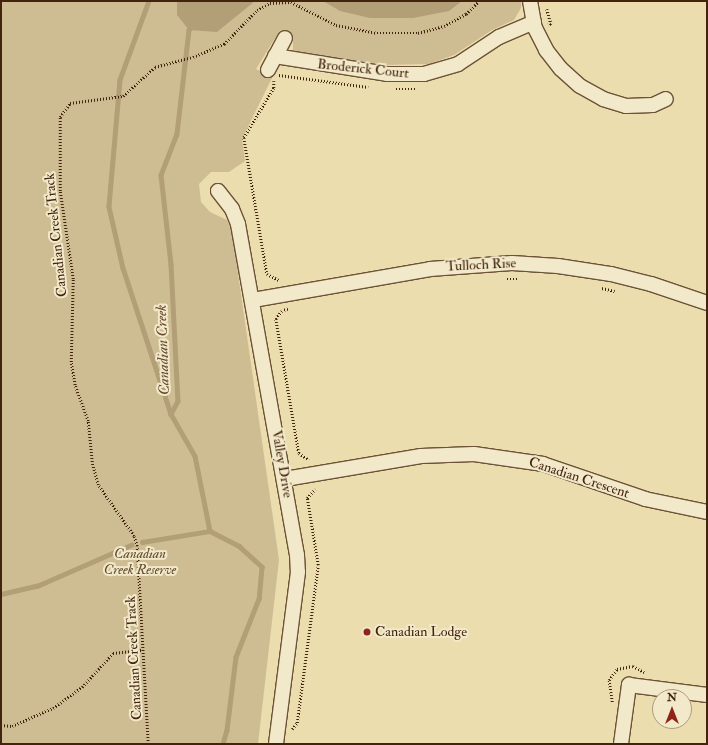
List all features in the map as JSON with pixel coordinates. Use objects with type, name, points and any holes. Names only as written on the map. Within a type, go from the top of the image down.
[{"type":"street","points":[[530,1],[534,22],[543,44],[555,63],[587,91],[611,102],[630,106],[653,105],[666,99]]},
{"type":"street","name":"Broderick Court","points":[[276,56],[387,74],[424,74],[458,64],[498,37],[534,22]]},
{"type":"street","points":[[272,72],[276,56],[285,38]]},
{"type":"street","name":"Valley Drive","points":[[218,191],[237,220],[253,300],[284,479],[298,572],[276,744]]},
{"type":"street","name":"Tulloch Rise","points":[[253,300],[430,269],[512,263],[558,266],[611,274],[651,284],[707,303]]},
{"type":"street","name":"Canadian Crescent","points":[[284,479],[409,457],[474,454],[543,464],[645,499],[707,512]]},
{"type":"street","points":[[621,744],[629,685],[707,695]]},
{"type":"path","name":"Canadian Creek Track","points":[[148,744],[136,541],[98,485],[92,462],[88,421],[75,385],[71,362],[73,279],[60,191],[58,133],[60,117],[64,108],[70,103],[80,101],[113,99],[132,90],[155,67],[206,52],[224,44],[257,10],[270,3],[292,2],[336,25],[377,33],[418,33],[444,26],[466,14],[479,1]]},
{"type":"path","points":[[272,72],[274,88],[244,138],[267,274],[276,281],[282,280],[288,309]]},
{"type":"path","points":[[500,279],[520,279]]},
{"type":"path","points":[[597,287],[620,292]]},
{"type":"path","points":[[296,308],[282,311],[276,319],[299,453]]},
{"type":"path","points":[[1,725],[12,726],[53,708],[82,687],[113,653],[143,650]]},
{"type":"green space","name":"Canadian Creek Reserve","points":[[1,1],[521,1],[521,8],[514,20],[492,30],[454,55],[429,64],[385,65],[301,54],[293,50],[293,37],[280,30],[256,69],[273,76],[242,139],[245,161],[229,172],[211,172],[199,184],[201,202],[210,212],[227,220],[232,231],[279,560],[258,744],[1,744]]},
{"type":"shaded area","points":[[177,1],[255,1],[217,32],[189,30],[177,15]]},
{"type":"shaded area","points":[[323,1],[462,1],[449,11],[413,18],[370,18],[340,11]]},
{"type":"waterway","points":[[149,1],[120,80],[109,207],[123,268],[171,414]]},
{"type":"waterway","name":"Canadian Creek","points":[[192,27],[189,30],[177,134],[161,175],[171,264],[178,401],[171,414],[195,456],[210,531],[239,546],[262,567],[259,599],[236,657],[227,730],[223,744]]},
{"type":"waterway","points":[[142,542],[210,531]]},
{"type":"waterway","points":[[1,594],[37,586],[131,545]]},
{"type":"place","name":"Canadian Lodge","points":[[367,632]]}]
